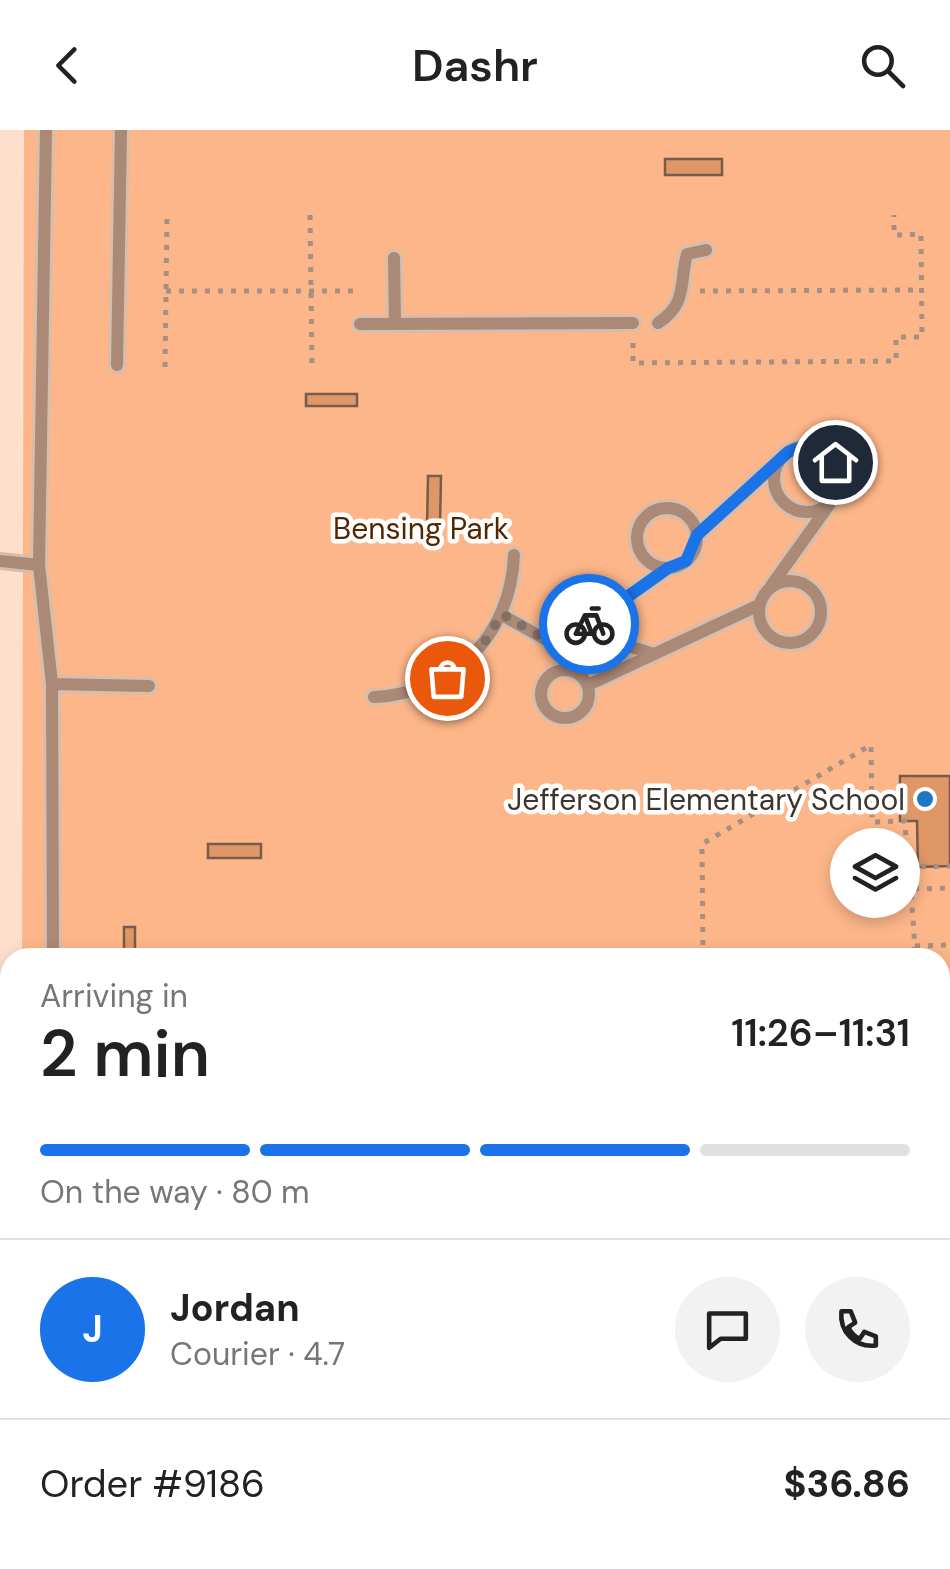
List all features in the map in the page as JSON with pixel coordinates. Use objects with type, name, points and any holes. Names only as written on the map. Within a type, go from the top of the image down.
[{"type":"lane","points":[[46,130],[40,565],[52,684],[53,948]]},
{"type":"lane","points":[[116,365],[121,130]]},
{"type":"lane","points":[[658,323],[672,314],[684,290],[687,254],[706,250]]},
{"type":"lane","points":[[394,258],[394,324]]},
{"type":"lane","points":[[360,324],[633,323]]},
{"type":"lane","points":[[502,614],[550,642],[580,631],[668,568],[686,561],[697,535],[780,460],[798,448],[828,454],[839,472],[840,484],[759,605],[588,686]]},
{"type":"lane","points":[[780,460],[774,481],[782,501],[801,512],[830,502]]},
{"type":"lane","points":[[668,568],[642,555],[637,536],[645,517],[662,508],[682,511],[697,535]]},
{"type":"lane","points":[[374,697],[424,690],[447,678],[484,643],[502,614],[513,582],[514,555]]},
{"type":"lane","points":[[0,561],[40,565]]},
{"type":"lane","points":[[759,605],[761,625],[775,640],[796,643],[814,633],[822,613],[816,593],[788,580],[769,588]]},
{"type":"lane","points":[[580,631],[654,654]]},
{"type":"lane","points":[[52,684],[149,686]]},
{"type":"path","points":[[166,366],[167,214]]},
{"type":"path","points":[[310,214],[312,366]]},
{"type":"path","points":[[614,340],[633,340],[633,363],[896,361],[896,337],[922,336],[922,290],[921,234],[894,234],[894,216]]},
{"type":"path","points":[[166,290],[361,290]]},
{"type":"path","points":[[684,290],[922,290]]},
{"type":"path","points":[[703,948],[702,844],[871,745],[872,822],[906,821],[906,828]]},
{"type":"path","points":[[920,866],[950,866]]},
{"type":"path","points":[[920,889],[950,888]]},
{"type":"path","points":[[914,918],[914,946],[950,945]]},
{"type":"green space","name":"Bensing Park","points":[[24,130],[950,130],[950,948],[22,948]]},
{"type":"building","points":[[665,159],[722,159],[722,175],[665,175]]},
{"type":"building","points":[[306,394],[357,394],[357,406],[306,406]]},
{"type":"building","points":[[428,476],[441,476],[440,526],[427,526]]},
{"type":"building","name":"Jefferson Elementary School","points":[[900,776],[950,776],[950,866],[920,867],[917,821],[900,821]]},
{"type":"building","points":[[208,844],[261,844],[261,858],[208,858]]},
{"type":"building","points":[[124,927],[135,927],[135,948],[124,948]]},
{"type":"way so far","points":[[447,678],[468,662],[502,614],[550,642],[589,624]]},
{"type":"place","name":"Jefferson Elementary School","points":[[925,799]]},
{"type":"route","points":[[589,624],[668,568],[686,561],[697,535],[788,452],[808,446],[828,454],[835,462]]}]
